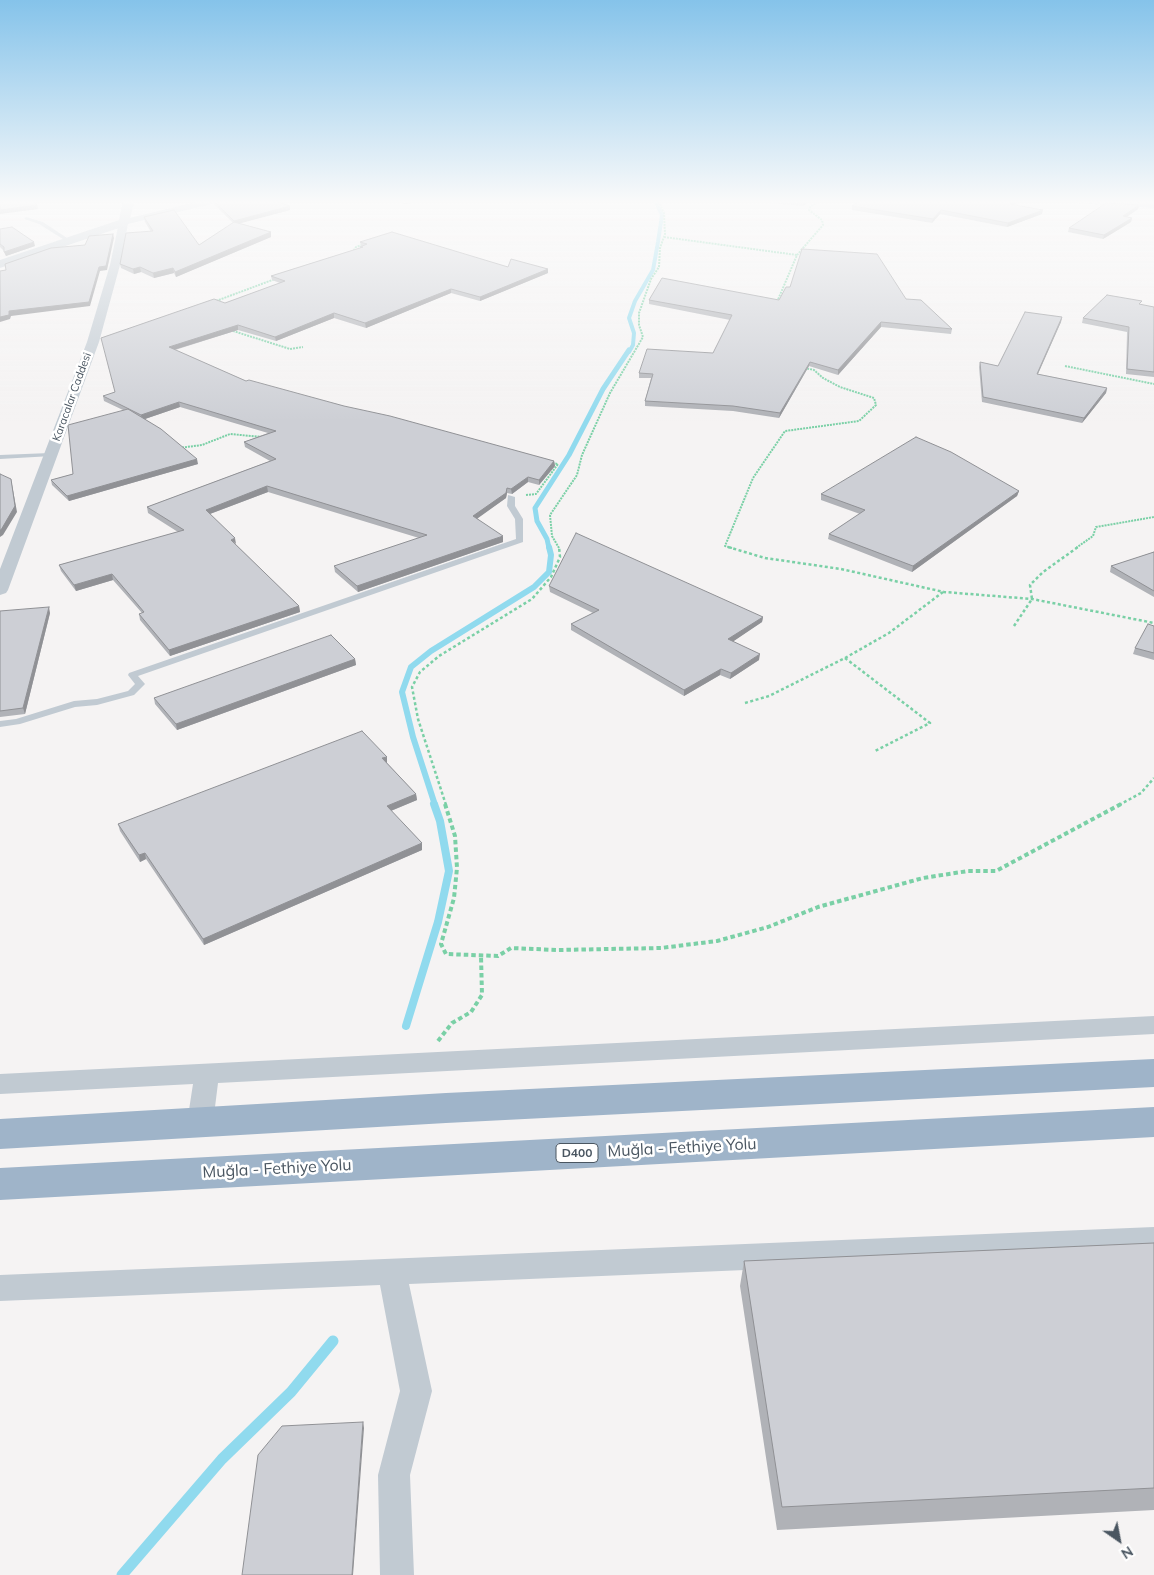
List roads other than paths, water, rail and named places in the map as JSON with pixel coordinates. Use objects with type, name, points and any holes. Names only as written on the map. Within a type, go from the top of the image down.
[{"type":"highway","points":[[0,1134],[436,1109],[1154,1073]]},
{"type":"highway","name":"Muğla - Fethiye Yolu","points":[[0,1184],[1154,1122]]},
{"type":"street","name":"Karacalar Caddesi","points":[[0,590],[92,342],[112,274]]},
{"type":"street","points":[[0,1084],[1154,1025]]},
{"type":"street","points":[[200,1123],[206,1074]]},
{"type":"street","points":[[0,1288],[1154,1240]]},
{"type":"street","points":[[392,1272],[416,1391],[394,1475],[398,1575]]},
{"type":"lane","points":[[0,457],[50,455]]},
{"type":"lane","points":[[0,724],[17,722],[74,704],[97,702],[131,693],[140,684],[132,675],[520,540],[519,519],[512,506],[512,497]]},
{"type":"waterway","points":[[629,352],[633,345],[634,333],[629,318],[635,301],[651,274]]},
{"type":"waterway","points":[[549,548],[547,539],[537,521],[535,508],[569,455],[603,389],[629,350]]},
{"type":"waterway","points":[[435,805],[413,737],[402,692],[411,667],[431,651],[534,587],[549,572],[551,555],[549,547]]},
{"type":"waterway","points":[[406,1026],[438,922],[449,871],[440,821],[434,804]]},
{"type":"waterway","points":[[122,1575],[222,1459],[291,1392],[333,1341]]}]
